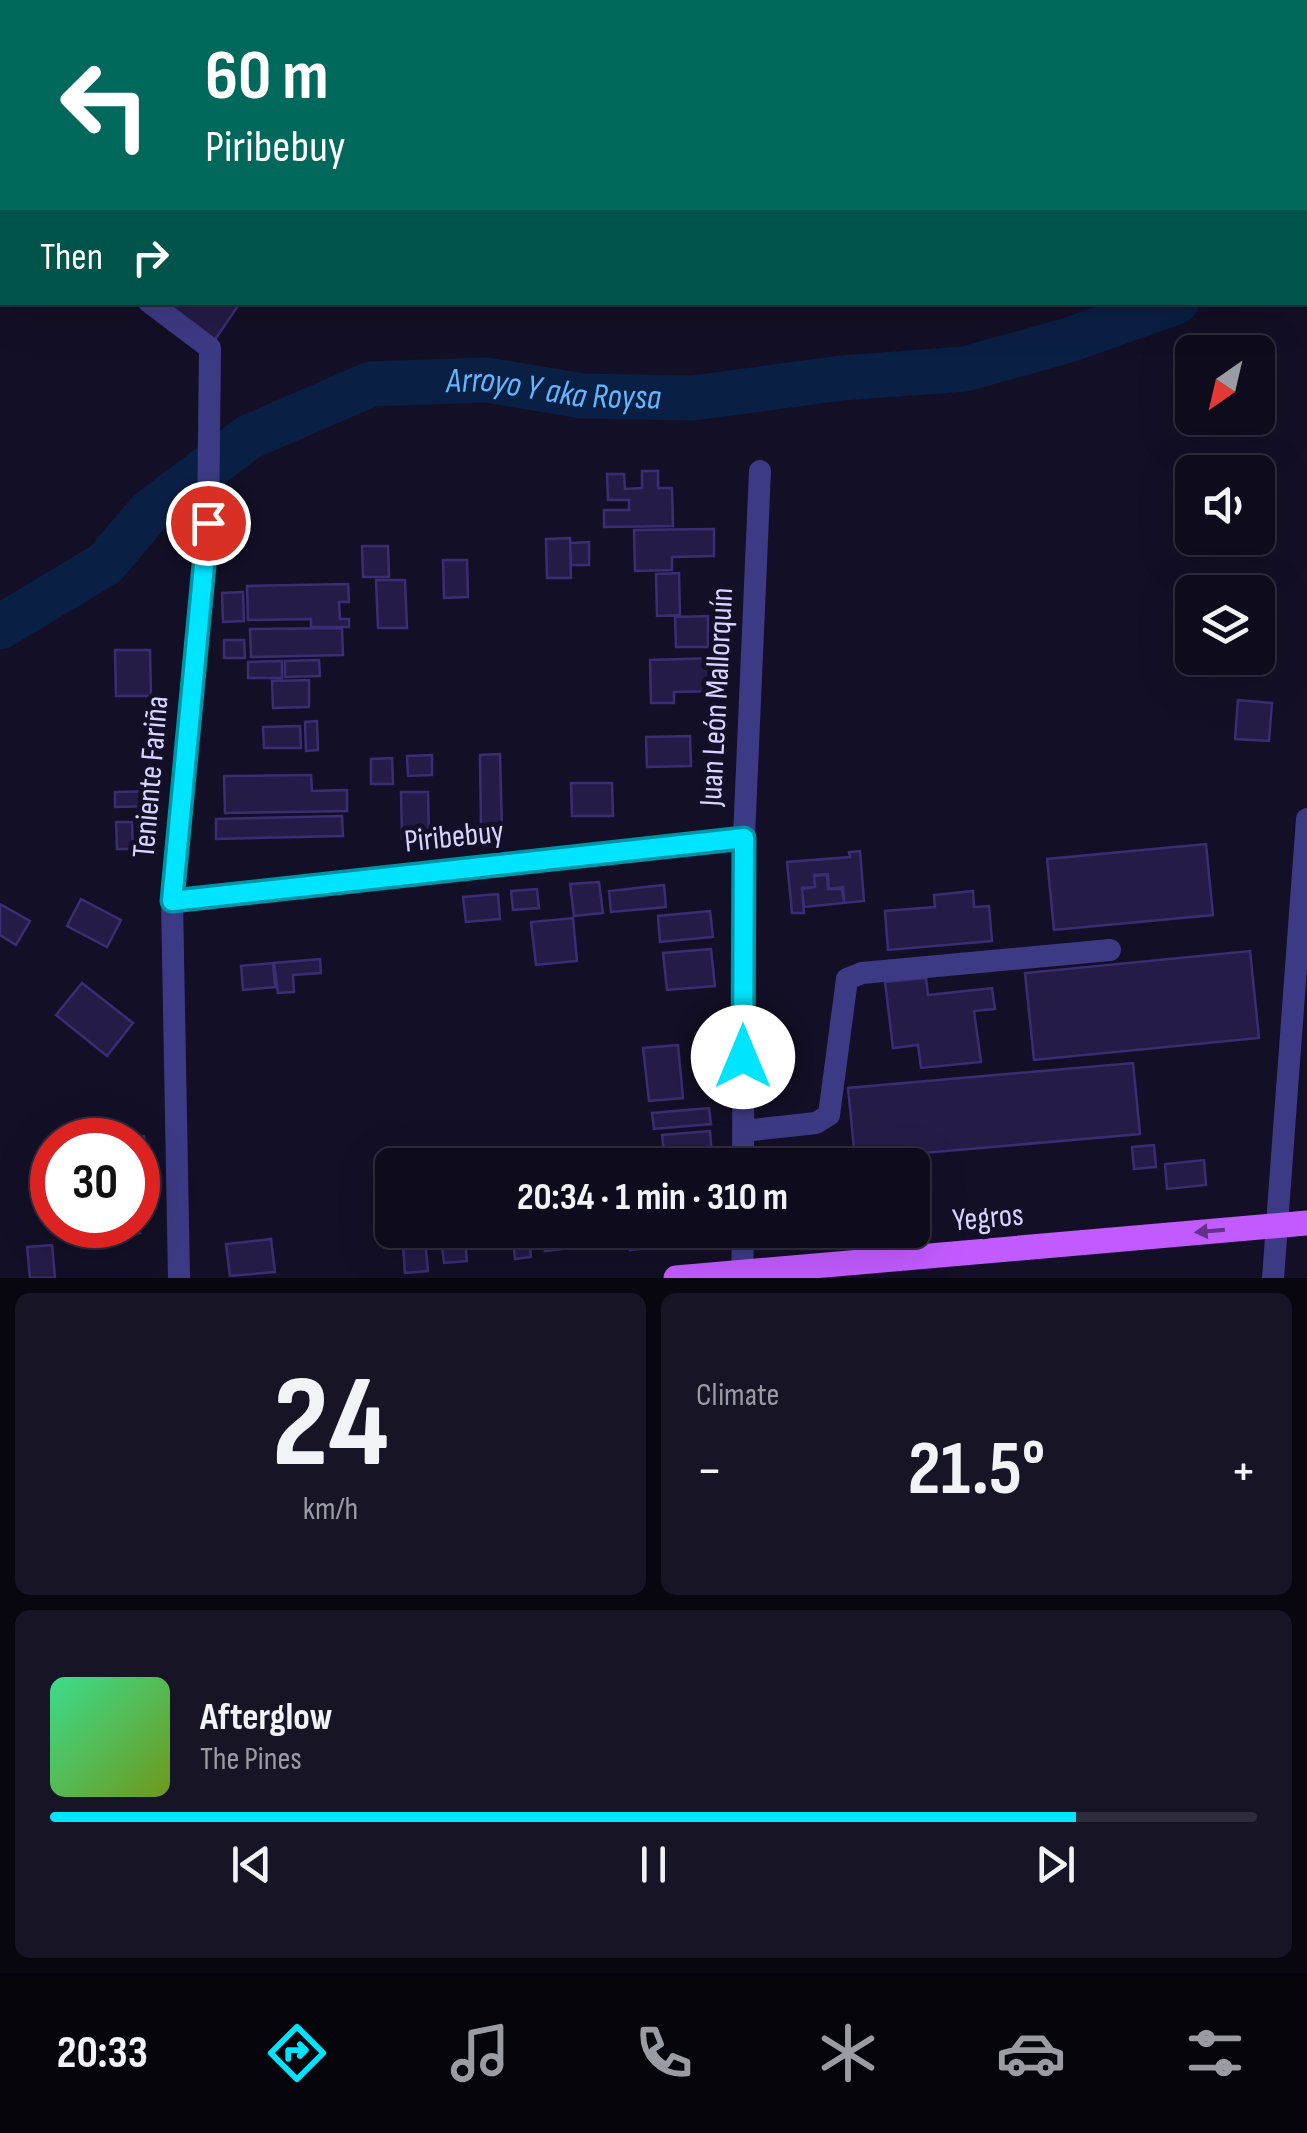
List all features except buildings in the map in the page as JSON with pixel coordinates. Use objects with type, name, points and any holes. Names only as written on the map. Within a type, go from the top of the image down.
[{"type":"main road","name":"Yegros","points":[[676,1278],[1307,1223]]},
{"type":"street","name":"Teniente Fariña","points":[[153,305],[210,348],[212,404],[208,523],[172,901],[180,1278]]},
{"type":"street","name":"Juan León Mallorquín","points":[[743,1148],[744,838],[760,472]]},
{"type":"street","points":[[1273,1278],[1307,819]]},
{"type":"street","name":"Piribebuy","points":[[172,901],[744,838]]},
{"type":"street","points":[[743,1130],[816,1123],[829,1115],[847,979],[862,973],[1110,950]]},
{"type":"street","points":[[743,1248],[743,1275]]},
{"type":"waterway","name":"Arroyo Y aka Roysa","points":[[0,627],[105,564],[150,511],[249,437],[371,384],[486,380],[582,396],[693,398],[842,378],[965,369],[1069,340],[1168,305]]},
{"type":"route","points":[[208,523],[172,901],[744,838],[743,1057]]}]
